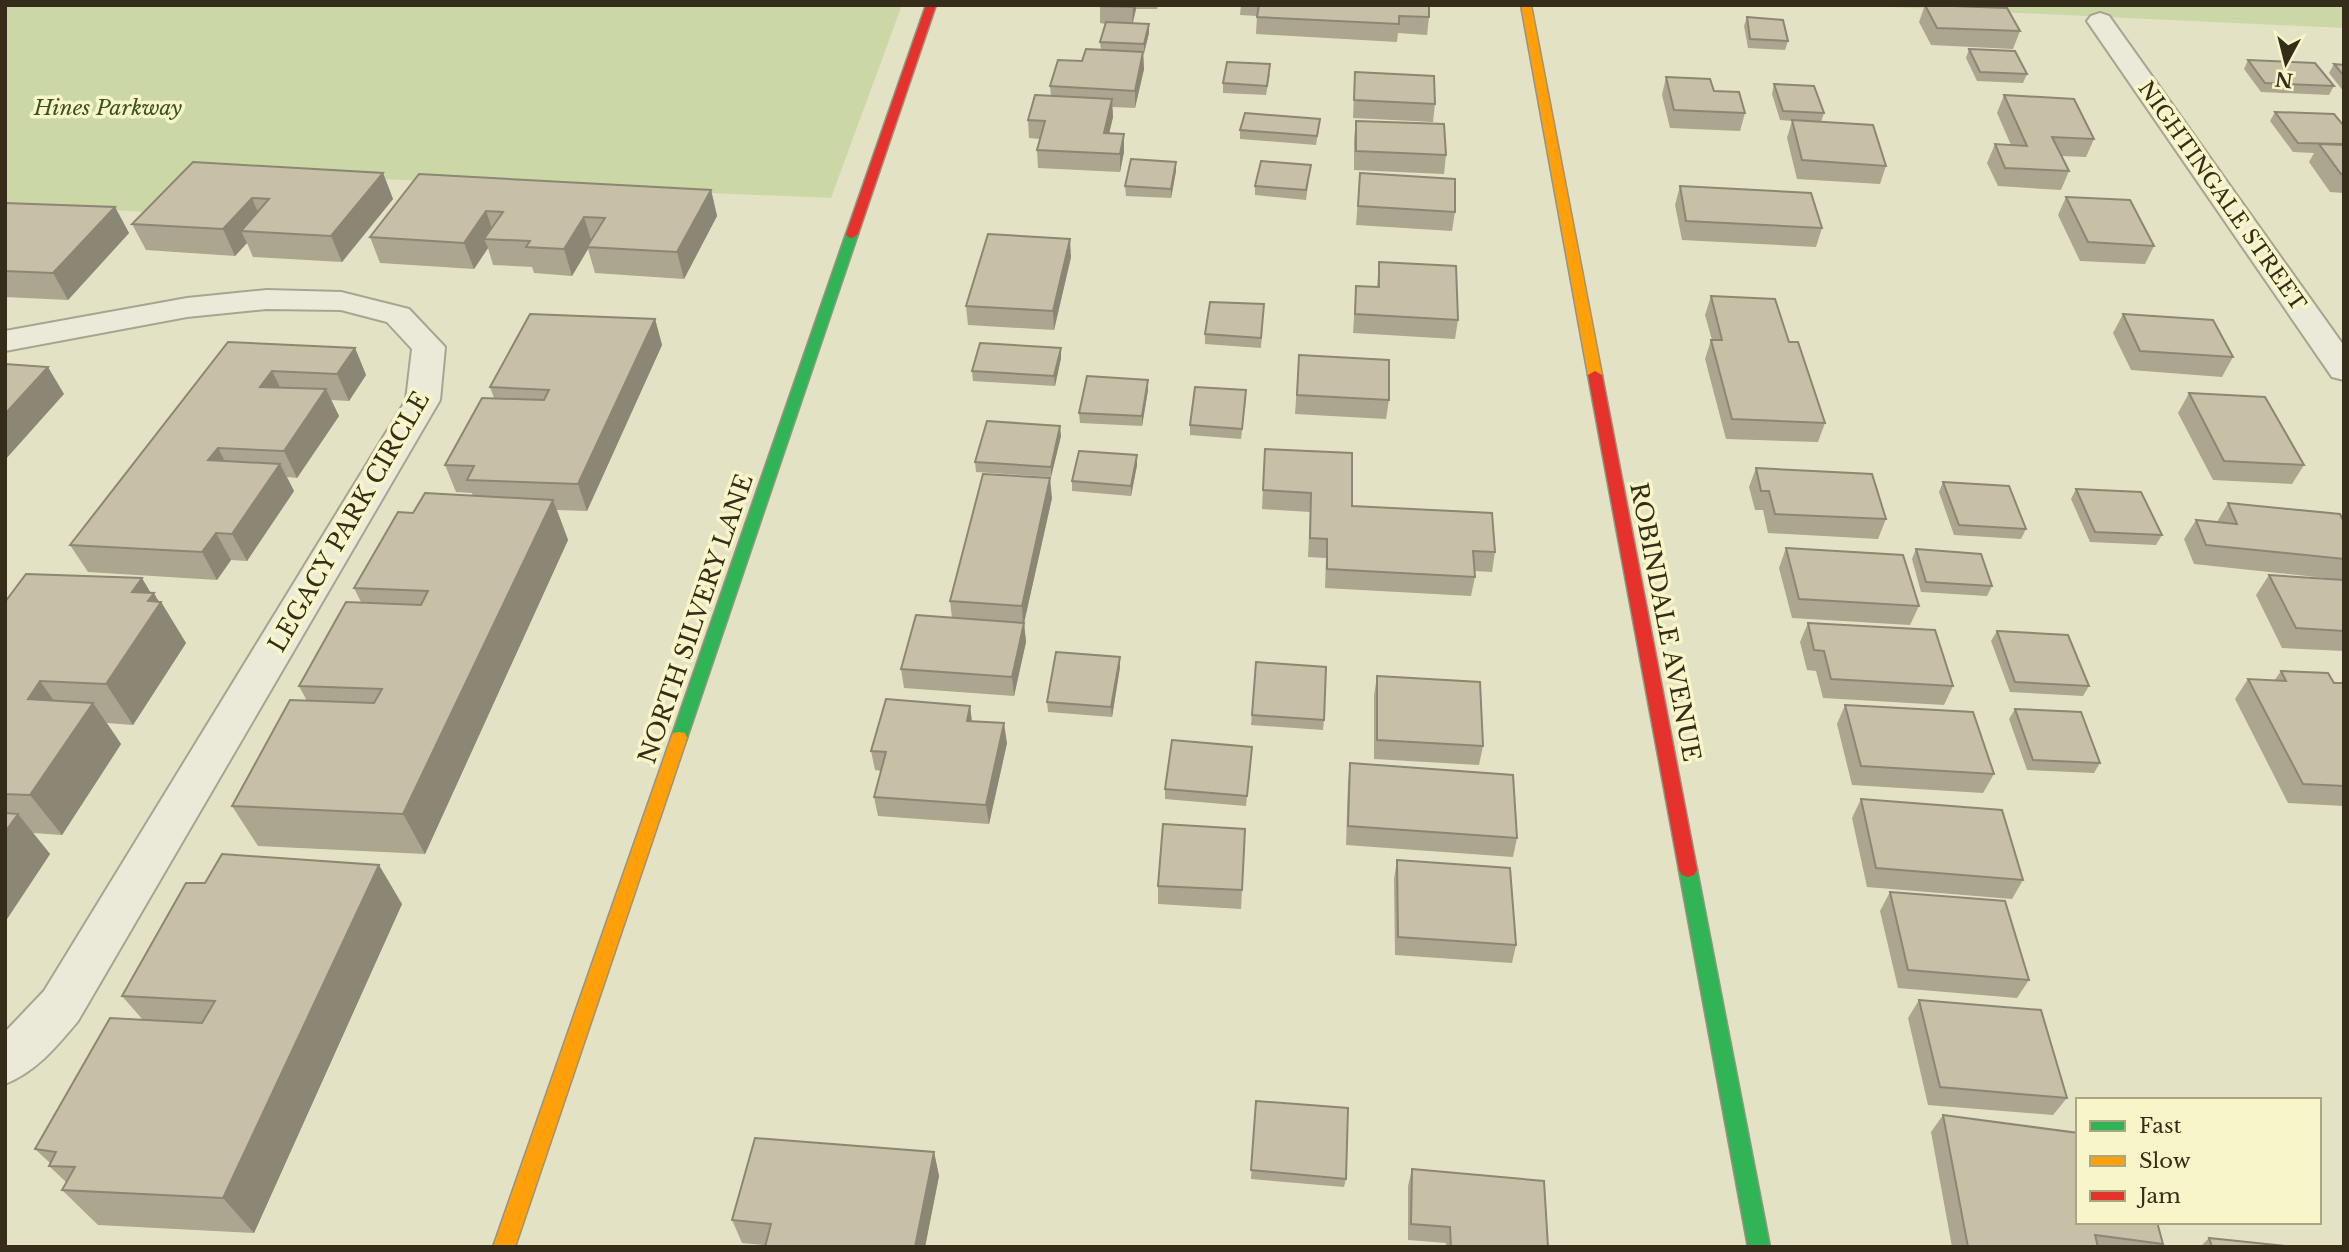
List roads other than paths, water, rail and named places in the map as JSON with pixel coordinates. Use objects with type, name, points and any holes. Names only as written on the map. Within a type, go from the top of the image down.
[{"type":"street","name":"NORTH SILVERY LANE","points":[[503,1247],[931,5]]},
{"type":"street","name":"ROBINDALE AVENUE","points":[[1526,5],[1759,1247]]},
{"type":"street","name":"NIGHTINGALE STREET","points":[[2100,21],[2344,370]]},
{"type":"street","name":"LEGACY PARK CIRCLE","points":[[5,341],[204,303],[260,300],[342,301],[400,316],[416,326],[430,345],[434,364],[424,400],[61,1006],[38,1034],[5,1062]]},
{"type":"park label","name":"Hines Parkway","points":[[108,108]]}]
